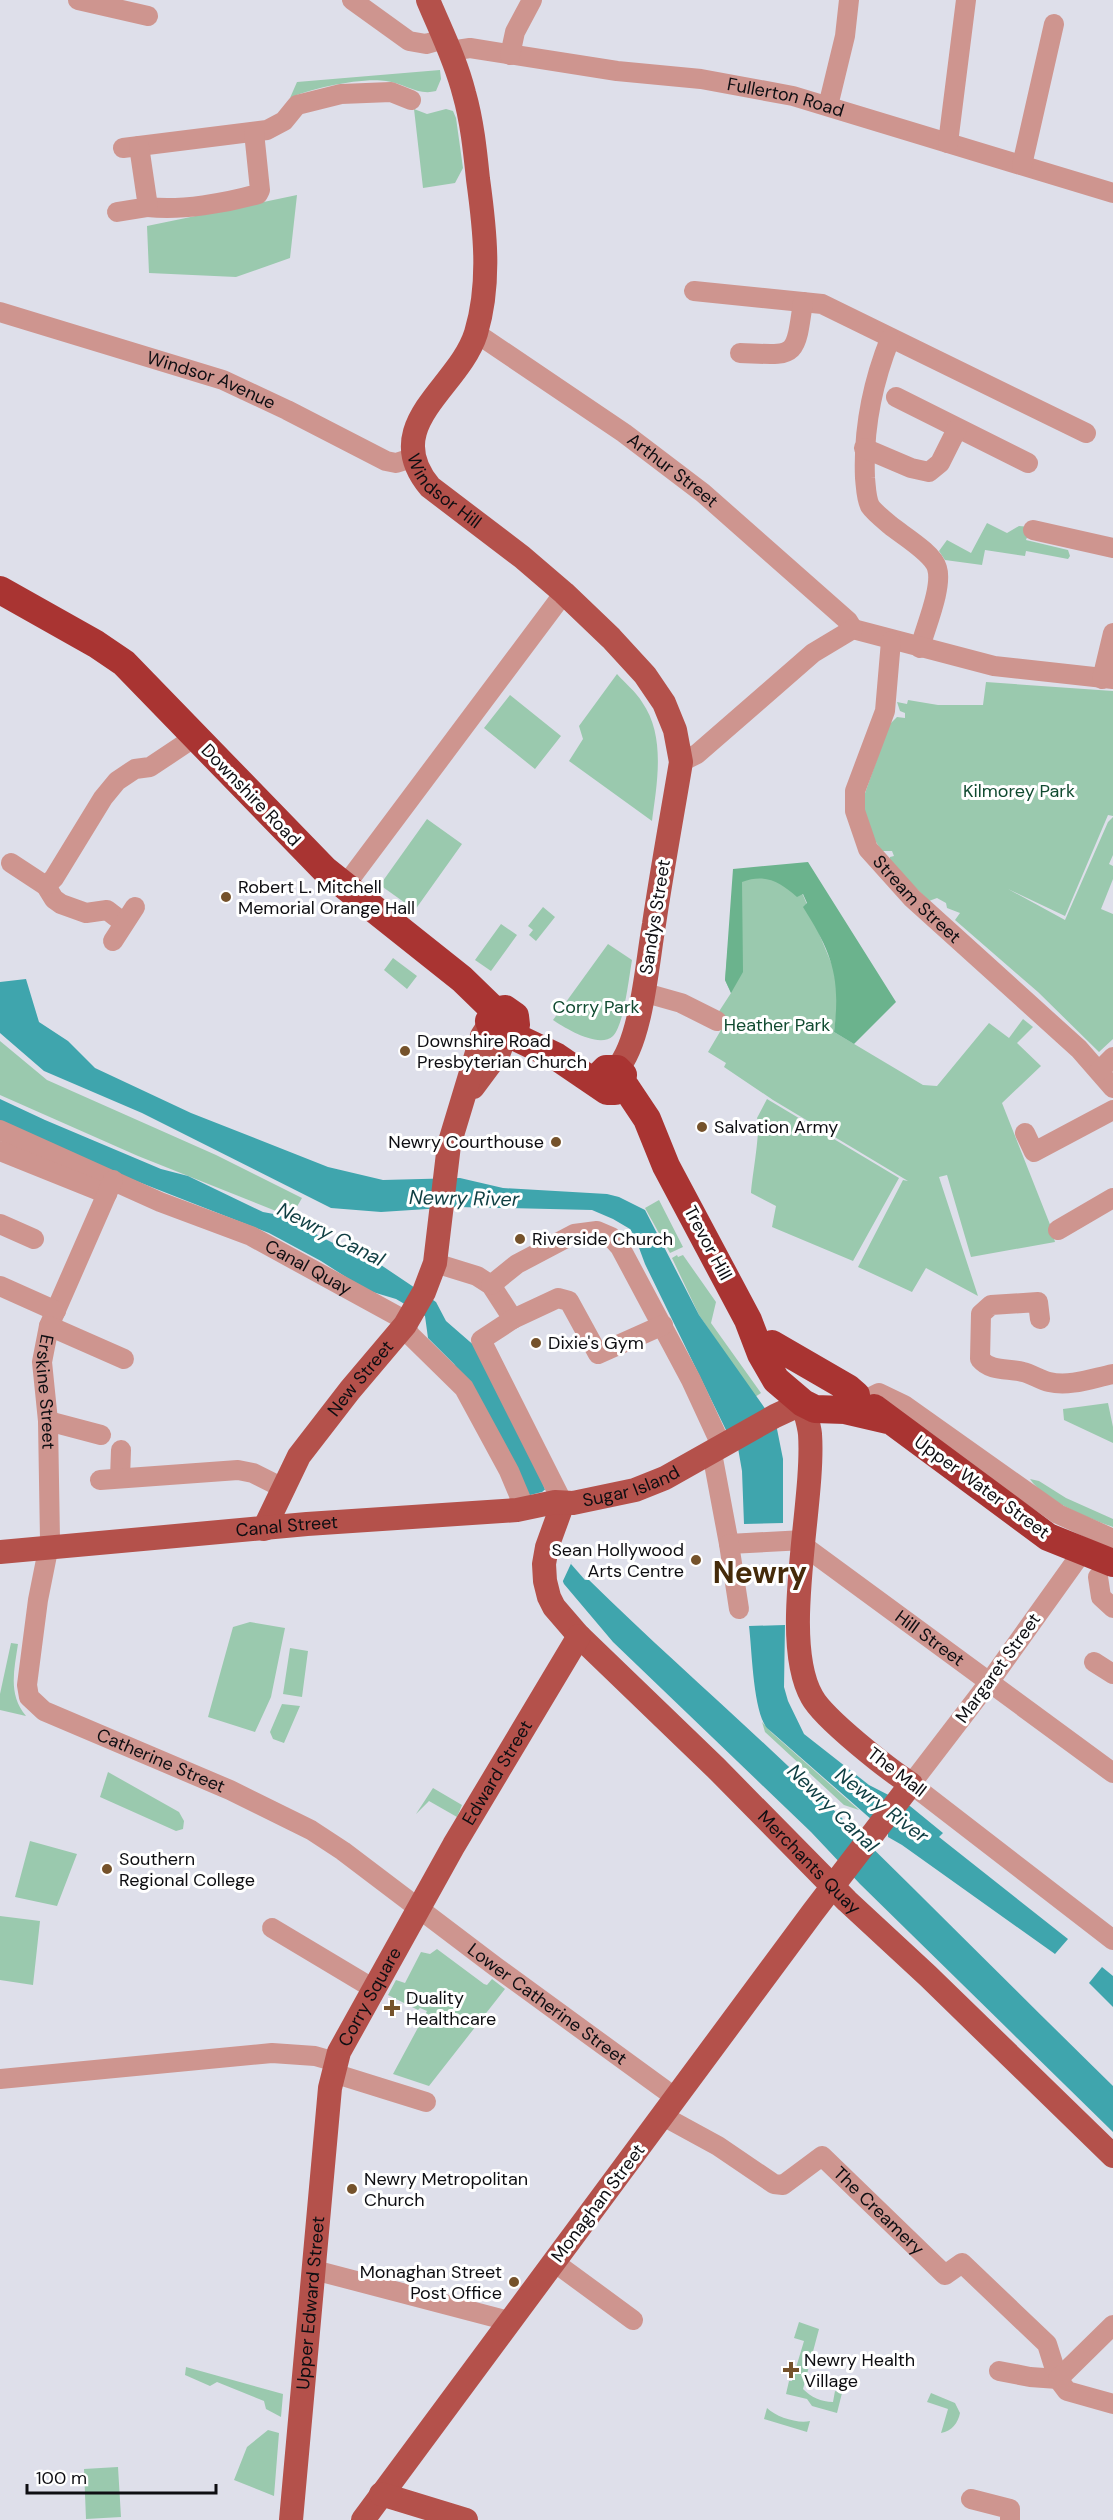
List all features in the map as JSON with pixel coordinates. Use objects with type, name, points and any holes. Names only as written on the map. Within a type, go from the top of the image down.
[{"type":"highway","name":"Downshire Road","points":[[0,590],[96,644],[124,663],[300,845],[344,886],[462,979],[503,1025],[557,1057],[612,1079]]},
{"type":"highway","name":"Trevor Hill","points":[[612,1079],[648,1119],[666,1166],[748,1320],[761,1354],[793,1405]]},
{"type":"highway","name":"Trevor Hill","points":[[748,1320],[772,1344],[795,1377],[793,1405]]},
{"type":"highway","points":[[772,1344],[848,1388],[860,1403]]},
{"type":"highway","name":"Upper Water Street","points":[[793,1405],[845,1410],[860,1403],[888,1420],[1048,1537],[1096,1567]]},
{"type":"main road","name":"Windsor Hill","points":[[428,0],[464,93],[472,131],[483,220],[486,269],[483,300],[476,333],[469,351],[418,421],[413,436],[412,458],[421,477],[430,487],[564,593],[611,638],[651,684],[664,703],[675,730],[681,762]]},
{"type":"main road","name":"Sandys Street","points":[[612,1079],[625,1060],[632,1041],[681,762]]},
{"type":"main road","name":"New Street","points":[[264,1529],[299,1456],[415,1309],[435,1263],[449,1144],[460,1103],[499,1052],[503,1025]]},
{"type":"main road","name":"Sugar Island","points":[[529,1511],[559,1507],[636,1490],[665,1478],[793,1405]]},
{"type":"main road","name":"The Mall","points":[[793,1405],[810,1434],[800,1542],[799,1614],[803,1677],[812,1698],[824,1713],[907,1791]]},
{"type":"main road","name":"Merchants Quay","points":[[545,1556],[559,1507]]},
{"type":"main road","name":"Canal Street","points":[[0,1552],[307,1524],[529,1511]]},
{"type":"main road","name":"Merchants Quay","points":[[529,1511],[541,1528],[549,1597],[579,1636],[716,1768],[839,1879],[1113,2156]]},
{"type":"main road","name":"Edward Street","points":[[419,1910],[454,1845],[579,1636]]},
{"type":"main road","name":"Monaghan Street","points":[[363,2520],[509,2321],[907,1791]]},
{"type":"main road","name":"Corry Square","points":[[333,2074],[374,1989],[419,1910]]},
{"type":"main road","name":"Upper Edward Street","points":[[291,2520],[333,2074]]},
{"type":"main road","points":[[381,2494],[466,2520]]},
{"type":"street","points":[[78,0],[148,16]]},
{"type":"street","name":"Fullerton Road","points":[[352,0],[409,41],[617,71],[700,79],[793,96],[1113,193]]},
{"type":"street","points":[[510,55],[516,32],[532,0]]},
{"type":"street","points":[[828,106],[844,36],[849,0]]},
{"type":"street","points":[[948,143],[966,0]]},
{"type":"street","points":[[1022,165],[1053,24]]},
{"type":"street","points":[[148,207],[131,147],[254,132],[277,127],[297,105],[341,94],[391,92],[411,100]]},
{"type":"street","points":[[117,212],[148,207],[163,209],[239,200],[258,194],[261,190],[254,132]]},
{"type":"street","points":[[694,291],[822,304],[1086,433]]},
{"type":"street","points":[[740,353],[784,354],[793,349],[799,333],[803,302]]},
{"type":"street","name":"Windsor Avenue","points":[[0,312],[223,380],[386,461],[396,463],[412,458]]},
{"type":"street","name":"Arthur Street","points":[[476,333],[624,433],[703,493],[848,621],[853,629]]},
{"type":"street","points":[[890,339],[879,367],[869,405],[864,448],[866,491],[870,506],[937,566],[938,581],[920,648]]},
{"type":"street","points":[[896,397],[1028,463]]},
{"type":"street","points":[[864,448],[911,468],[929,472],[940,463],[957,429]]},
{"type":"street","points":[[1033,530],[1112,543]]},
{"type":"street","points":[[344,886],[564,593]]},
{"type":"street","points":[[681,762],[697,754],[813,653],[853,629],[994,666],[1107,679],[1113,633]]},
{"type":"street","name":"Stream Street","points":[[891,640],[885,711],[855,791],[855,811],[868,849],[926,912],[1079,1049],[1106,1064],[1113,1088]]},
{"type":"street","points":[[46,886],[54,878],[103,798],[117,781],[135,769],[150,767],[195,737]]},
{"type":"street","points":[[11,863],[46,886],[54,899],[61,904],[86,913],[106,910],[130,915],[113,941]]},
{"type":"street","points":[[642,992],[681,1003],[717,1021]]},
{"type":"street","points":[[1025,1133],[1034,1152],[1113,1110]]},
{"type":"street","name":"Canal Quay","points":[[0,1130],[110,1187],[251,1236],[392,1313],[415,1309],[411,1336],[464,1388],[529,1511]]},
{"type":"street","points":[[0,1151],[110,1187]]},
{"type":"street","name":"Erskine Street","points":[[48,1547],[50,1497],[48,1421],[42,1362],[52,1319],[110,1187]]},
{"type":"street","points":[[1058,1230],[1113,1198]]},
{"type":"street","points":[[0,1224],[34,1239]]},
{"type":"street","points":[[491,1285],[516,1264],[574,1234],[597,1231],[610,1237],[620,1247],[691,1380],[721,1447],[736,1544],[739,1609]]},
{"type":"street","points":[[435,1263],[477,1276],[491,1285],[513,1319]]},
{"type":"street","points":[[0,1286],[52,1319],[124,1359]]},
{"type":"street","points":[[559,1507],[481,1340],[513,1319],[558,1298],[569,1301],[597,1354],[663,1325]]},
{"type":"street","points":[[1040,1318],[1038,1302],[991,1305],[981,1314],[980,1359],[985,1364],[1001,1370],[1023,1371],[1050,1382],[1075,1383],[1113,1374]]},
{"type":"street","points":[[860,1403],[879,1393],[904,1405],[1058,1514],[1113,1539]]},
{"type":"street","points":[[48,1421],[101,1435]]},
{"type":"street","points":[[121,1450],[110,1479],[238,1470],[253,1473],[285,1489]]},
{"type":"street","points":[[736,1544],[800,1542]]},
{"type":"street","name":"Hill Street","points":[[800,1542],[1113,1773]]},
{"type":"street","name":"Catherine Street","points":[[48,1547],[35,1623],[27,1684],[28,1697],[44,1711],[230,1790],[311,1830],[343,1851],[419,1910]]},
{"type":"street","points":[[1096,1567],[1101,1598],[1113,1608]]},
{"type":"street","name":"Margaret Street","points":[[907,1791],[990,1681],[1096,1567]]},
{"type":"street","points":[[1094,1662],[1113,1674]]},
{"type":"street","name":"The Mall","points":[[907,1791],[1110,1930]]},
{"type":"street","name":"Lower Catherine Street","points":[[419,1910],[669,2107]]},
{"type":"street","points":[[272,1928],[374,1989]]},
{"type":"street","points":[[0,2079],[272,2053],[315,2056],[333,2074],[426,2102]]},
{"type":"street","name":"The Creamery","points":[[669,2107],[718,2146],[774,2184],[783,2185],[822,2156],[945,2275],[962,2263],[1047,2344],[1058,2379]]},
{"type":"street","points":[[554,2262],[633,2320]]},
{"type":"street","points":[[314,2270],[509,2321]]},
{"type":"street","points":[[999,2371],[1058,2379],[1113,2325]]},
{"type":"street","points":[[1058,2379],[1067,2391],[1113,2404]]},
{"type":"street","points":[[971,2499],[1010,2509],[1010,2520]]},
{"type":"green space","points":[[440,70],[441,79],[436,91],[417,91],[393,82],[376,80],[323,87],[290,98],[297,82]]},
{"type":"green space","points":[[414,109],[427,114],[446,109],[453,111],[463,168],[455,183],[423,188]]},
{"type":"green space","points":[[297,195],[290,258],[236,277],[149,273],[147,226]]},
{"type":"green space","points":[[987,523],[1007,533],[1019,526],[1031,527],[1026,540],[1068,550],[1070,556],[1068,559],[1026,551],[1025,556],[985,550],[982,565],[945,560],[939,551],[947,540],[971,553]]},
{"type":"green space","points":[[617,674],[640,698],[650,715],[654,730],[658,760],[652,821],[569,761],[583,739],[579,726]]},
{"type":"green space","name":"Kilmorey Park","points":[[986,682],[1113,691],[1113,816],[1108,815],[1065,916],[1008,889],[1065,920],[1108,822],[1113,817],[1113,855],[1109,864],[1113,866],[1113,879],[1101,909],[1113,914],[1113,1039],[1099,1052],[1038,992],[955,920],[960,913],[947,908],[946,903],[937,898],[929,901],[889,861],[890,857],[894,856],[892,851],[882,851],[865,818],[864,796],[889,725],[897,717],[905,718],[905,713],[900,711],[897,702],[907,704],[908,700],[938,705],[983,705]]},
{"type":"green space","points":[[510,695],[561,736],[535,769],[484,728]]},
{"type":"green space","points":[[427,819],[462,844],[415,910],[380,885]]},
{"type":"green space","points":[[808,862],[896,1002],[854,1044],[834,1032],[836,996],[832,966],[821,938],[803,907],[807,903],[803,894],[797,897],[772,880],[758,878],[742,882],[743,972],[731,993],[725,980],[733,869]]},
{"type":"green space","name":"Heather Park","points":[[735,869],[779,870],[803,895],[835,972],[838,1002],[834,1032],[923,1085],[937,1086],[989,1023],[1009,1038],[1023,1019],[1033,1027],[1017,1043],[1041,1066],[1002,1103],[1055,1242],[971,1257],[947,1175],[939,1177],[978,1296],[926,1268],[912,1292],[858,1267],[903,1180],[908,1181],[773,1100],[724,1067],[726,1063],[708,1052],[721,1030],[718,1013],[731,993],[725,980]]},
{"type":"green space","points":[[543,907],[555,917],[536,941],[529,935],[533,930],[528,926]]},
{"type":"green space","points":[[501,924],[517,935],[491,971],[475,960]]},
{"type":"green space","name":"Corry Park","points":[[608,944],[632,960],[628,989],[620,1022],[613,1036],[607,1039],[591,1039],[553,1020]]},
{"type":"green space","points":[[393,958],[417,976],[407,989],[384,970]]},
{"type":"green space","points":[[0,1041],[47,1080],[216,1155],[302,1198],[291,1217],[138,1156],[0,1095]]},
{"type":"green space","points":[[767,1099],[899,1178],[853,1261],[772,1227],[776,1206],[751,1193],[757,1143],[757,1118]]},
{"type":"green space","points":[[659,1200],[683,1247],[670,1253],[645,1208]]},
{"type":"green space","points":[[677,1255],[678,1257],[683,1255],[716,1302],[711,1323],[761,1393],[755,1397],[699,1315],[672,1258]]},
{"type":"green space","points":[[1108,1403],[1113,1427],[1113,1443],[1064,1420],[1063,1409]]},
{"type":"green space","points":[[1030,1479],[1039,1481],[1066,1498],[1113,1519],[1113,1527],[1080,1514],[1056,1501],[1046,1495]]},
{"type":"green space","points":[[250,1622],[285,1628],[271,1697],[255,1732],[208,1717],[233,1627]]},
{"type":"green space","points":[[11,1643],[18,1644],[14,1673],[15,1691],[20,1708],[26,1716],[0,1710],[0,1694]]},
{"type":"green space","points":[[290,1648],[308,1651],[302,1697],[283,1694]]},
{"type":"green space","points":[[282,1704],[300,1706],[284,1743],[273,1739],[270,1732]]},
{"type":"green space","points":[[762,1722],[859,1810],[844,1805],[765,1732]]},
{"type":"green space","points":[[108,1772],[179,1812],[184,1821],[183,1829],[176,1831],[100,1797]]},
{"type":"green space","points":[[433,1788],[462,1805],[457,1817],[429,1801],[416,1814]]},
{"type":"green space","points":[[30,1841],[77,1854],[57,1906],[15,1897]]},
{"type":"green space","points":[[0,1916],[40,1921],[33,1985],[0,1980]]},
{"type":"green space","points":[[437,1949],[484,1984],[487,1985],[492,1979],[505,1989],[429,2086],[393,2074],[427,2011],[420,2008],[418,2010],[388,1995],[396,1980],[405,1983],[421,1952],[430,1954]]},
{"type":"green space","points":[[799,2322],[819,2329],[803,2389],[816,2399],[829,2402],[833,2402],[835,2391],[842,2393],[837,2413],[812,2406],[807,2399],[786,2394],[804,2341],[794,2338]]},
{"type":"green space","points":[[186,2367],[283,2394],[281,2417],[266,2409],[264,2401],[217,2382],[210,2386],[185,2375]]},
{"type":"green space","points":[[931,2393],[955,2403],[960,2413],[954,2426],[945,2432],[941,2433],[948,2409],[927,2402]]},
{"type":"green space","points":[[767,2408],[787,2419],[799,2422],[810,2421],[807,2432],[764,2419]]},
{"type":"green space","points":[[268,2430],[279,2433],[274,2496],[234,2480],[247,2447]]},
{"type":"green space","points":[[118,2467],[121,2517],[86,2519],[84,2469]]},
{"type":"water","name":"Newry River","points":[[26,979],[39,1022],[68,1041],[95,1068],[191,1113],[328,1167],[383,1180],[460,1178],[503,1188],[607,1194],[619,1197],[645,1210],[699,1315],[776,1424],[783,1459],[783,1523],[744,1524],[742,1471],[738,1448],[726,1430],[630,1229],[592,1210],[458,1207],[381,1212],[331,1208],[142,1113],[44,1071],[0,1033],[0,982]]},
{"type":"water","points":[[0,1099],[161,1169],[188,1176],[263,1212],[279,1215],[335,1244],[373,1250],[372,1259],[436,1302],[446,1321],[477,1348],[521,1430],[572,1556],[571,1564],[585,1580],[588,1579],[806,1783],[1113,2086],[1113,2132],[860,1884],[811,1832],[613,1642],[564,1584],[526,1496],[473,1390],[454,1364],[428,1338],[425,1316],[396,1299],[366,1290],[321,1261],[269,1233],[108,1170],[0,1121]]},
{"type":"water","name":"Newry River","points":[[785,1625],[784,1687],[788,1701],[804,1734],[869,1785],[910,1806],[943,1833],[939,1837],[1068,1939],[1055,1954],[888,1837],[888,1834],[767,1728],[762,1720],[756,1695],[749,1626]]},
{"type":"water","points":[[1102,1967],[1113,1976],[1113,2007],[1089,1983]]},
{"type":"pier","points":[[549,1486],[575,1555],[562,1583],[530,1512],[526,1496],[542,1492]]},
{"type":"place","name":"Robert L. Mitchell Memorial Orange Hall","points":[[226,897]]},
{"type":"place","name":"Downshire Road Presbyterian Church","points":[[405,1051]]},
{"type":"place","name":"Salvation Army","points":[[702,1127]]},
{"type":"place","name":"Newry Courthouse","points":[[556,1142]]},
{"type":"place","name":"Riverside Church","points":[[520,1239]]},
{"type":"place","name":"Dixie's Gym","points":[[536,1343]]},
{"type":"place","name":"Sean Hollywood Arts Centre","points":[[696,1560]]},
{"type":"place","name":"Southern Regional College","points":[[107,1869]]},
{"type":"place","name":"Duality Healthcare","points":[[392,2008]]},
{"type":"place","name":"Newry Metropolitan Church","points":[[352,2189]]},
{"type":"place","name":"Monaghan Street Post Office","points":[[514,2282]]},
{"type":"place","name":"Newry Health Village","points":[[791,2370]]},
{"type":"district","name":"Newry","points":[[760,1573]]},
{"type":"water label","name":"Newry Canal","points":[[331,1234]]},
{"type":"water label","name":"Newry Canal","points":[[833,1808]]}]
